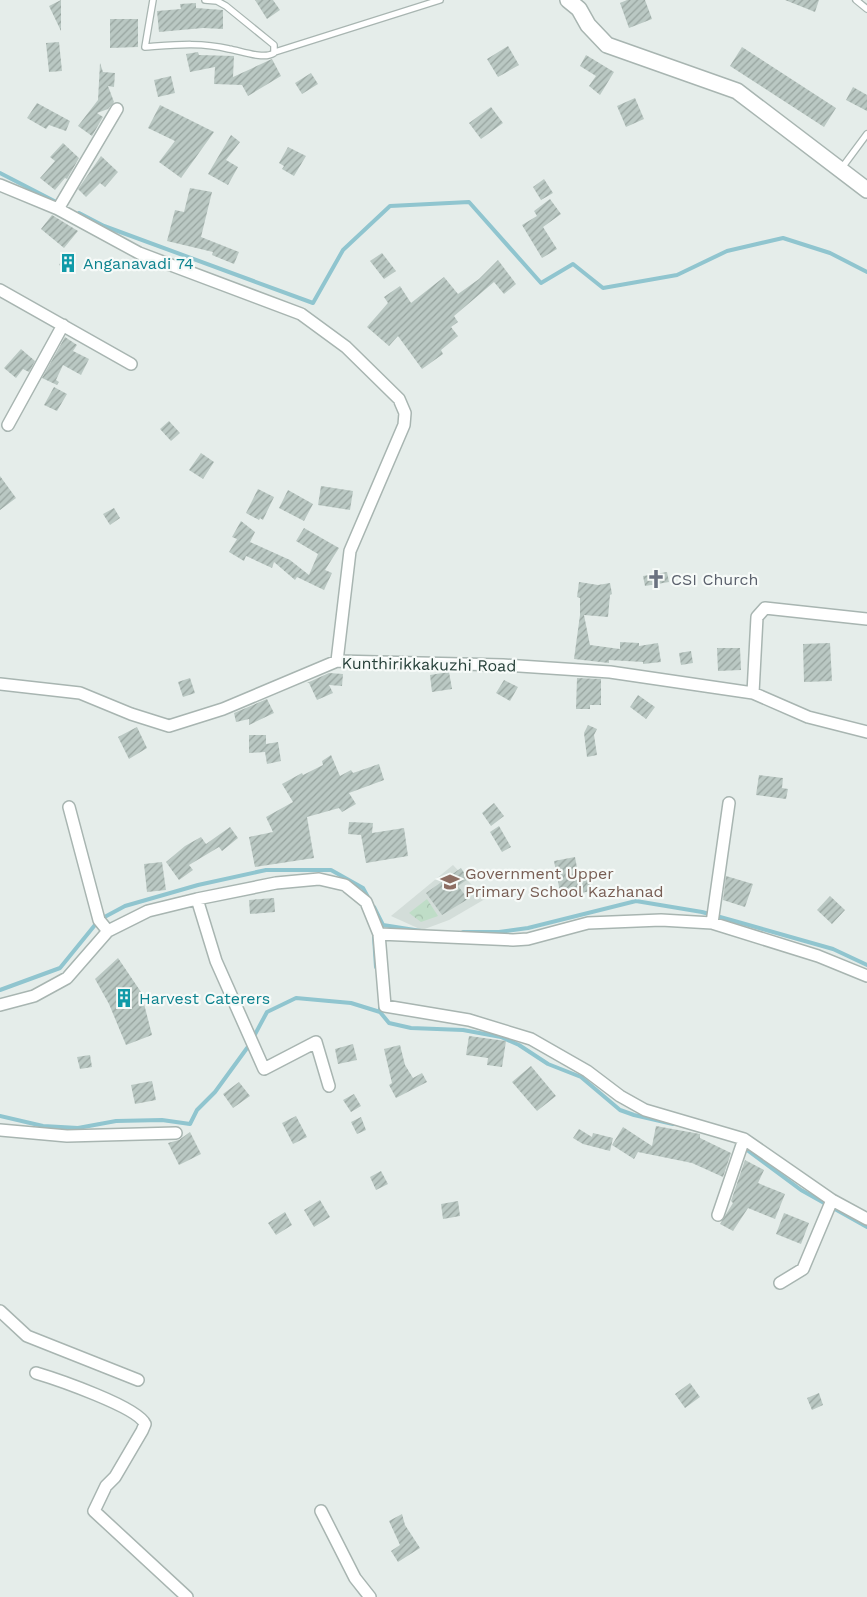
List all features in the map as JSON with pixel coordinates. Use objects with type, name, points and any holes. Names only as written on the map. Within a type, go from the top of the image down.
[{"type":"street","points":[[568,0],[579,9],[588,25],[608,45],[737,91],[867,190]]},
{"type":"street","points":[[58,209],[117,108]]},
{"type":"street","points":[[0,185],[58,209],[139,253],[301,314],[346,347],[399,399],[405,413],[404,425],[350,552],[337,661]]},
{"type":"street","points":[[0,290],[131,364]]},
{"type":"street","points":[[8,425],[63,325]]},
{"type":"street","points":[[754,693],[757,617],[765,608],[867,619]]},
{"type":"street","name":"Kunthirikkakuzhi Road","points":[[0,684],[80,693],[131,714],[168,726],[223,709],[337,661],[504,665],[610,672],[754,693],[808,718],[867,732]]},
{"type":"street","points":[[712,923],[729,803]]},
{"type":"street","points":[[69,807],[99,920],[108,931]]},
{"type":"street","points":[[0,1005],[34,996],[67,978],[108,931],[148,911],[276,883],[319,879],[345,885],[366,902],[378,930],[385,1006],[469,1020],[532,1040],[587,1071],[620,1096],[645,1110],[744,1139],[832,1200],[867,1219]]},
{"type":"street","points":[[197,899],[216,961],[264,1069],[316,1042],[329,1086]]},
{"type":"street","points":[[378,930],[513,940],[535,937],[588,923],[661,920],[712,923],[818,956],[867,976]]},
{"type":"street","points":[[0,1130],[67,1136],[176,1133]]},
{"type":"street","points":[[718,1215],[744,1139]]},
{"type":"street","points":[[780,1283],[803,1269],[832,1200]]},
{"type":"street","points":[[0,1312],[27,1336],[138,1380]]},
{"type":"street","points":[[36,1373],[57,1379],[126,1408],[143,1420],[142,1431],[115,1477],[106,1486],[94,1511],[187,1597]]},
{"type":"street","points":[[322,1511],[355,1578],[370,1597]]},
{"type":"lane","points":[[153,0],[145,47],[207,43],[266,56],[440,0]]},
{"type":"lane","points":[[205,0],[217,1],[226,6],[274,45],[275,52]]},
{"type":"lane","points":[[856,0],[867,9]]},
{"type":"lane","points":[[840,171],[867,134]]},
{"type":"shaded area","name":"Government Upper Primary School Kazhanad","points":[[453,865],[485,899],[449,920],[422,930],[391,916]]},
{"type":"green space","points":[[427,899],[438,916],[421,922],[409,913]]},
{"type":"building","points":[[61,0],[61,31],[49,6]]},
{"type":"building","points":[[255,0],[273,0],[280,10],[267,19]]},
{"type":"building","points":[[627,0],[645,0],[652,19],[629,28],[620,3]]},
{"type":"building","points":[[785,0],[819,0],[815,12]]},
{"type":"building","points":[[196,3],[196,8],[223,10],[223,29],[203,28],[159,32],[157,11],[181,9],[180,4]]},
{"type":"building","points":[[110,19],[138,19],[138,47],[110,48]]},
{"type":"building","points":[[59,42],[62,71],[49,72],[46,43]]},
{"type":"building","points":[[508,46],[519,65],[498,77],[487,59]]},
{"type":"building","points":[[742,47],[836,108],[824,127],[730,66]]},
{"type":"building","points":[[198,52],[199,55],[234,56],[233,77],[272,59],[281,76],[248,96],[242,85],[214,84],[215,67],[190,72],[186,54]]},
{"type":"building","points":[[586,55],[614,72],[600,95],[589,86],[596,76],[580,66]]},
{"type":"building","points":[[100,63],[103,72],[115,73],[114,87],[108,86],[114,102],[108,109],[97,113],[103,117],[92,136],[78,126],[98,100]]},
{"type":"building","points":[[311,73],[318,84],[302,94],[295,83]]},
{"type":"building","points":[[171,76],[175,93],[158,97],[154,80]]},
{"type":"building","points":[[853,87],[867,95],[867,111],[846,100]]},
{"type":"building","points":[[635,98],[644,119],[626,127],[617,106]]},
{"type":"building","points":[[37,103],[70,121],[66,131],[49,125],[46,129],[27,118]]},
{"type":"building","points":[[160,105],[214,132],[181,178],[159,162],[175,141],[148,128]]},
{"type":"building","points":[[491,107],[503,123],[481,139],[469,123]]},
{"type":"building","points":[[231,135],[240,142],[226,160],[238,167],[228,185],[208,174]]},
{"type":"building","points":[[63,143],[79,158],[67,179],[65,178],[55,190],[40,178],[55,161],[50,157]]},
{"type":"building","points":[[288,147],[306,156],[294,176],[282,169],[284,166],[279,163]]},
{"type":"building","points":[[101,156],[118,172],[105,187],[100,183],[86,197],[78,189]]},
{"type":"building","points":[[544,179],[553,193],[541,200],[533,187]]},
{"type":"building","points":[[190,188],[212,192],[201,237],[239,252],[234,264],[212,255],[213,252],[167,241],[175,210],[184,212]]},
{"type":"building","points":[[550,199],[561,214],[543,227],[557,249],[542,258],[522,225],[537,216],[534,211]]},
{"type":"building","points":[[52,215],[78,231],[64,248],[41,229]]},
{"type":"building","points":[[382,253],[396,271],[384,279],[370,261]]},
{"type":"building","name":"Anganavadi 74","points":[[65,255],[76,262],[71,271],[59,265]]},
{"type":"building","points":[[498,260],[516,284],[504,294],[494,282],[454,316],[458,322],[451,327],[458,336],[441,350],[443,354],[422,369],[398,336],[389,346],[367,327],[388,303],[384,297],[400,286],[411,303],[444,277],[458,294],[479,279]]},
{"type":"building","points":[[65,337],[77,345],[73,351],[89,359],[81,375],[63,365],[56,380],[59,382],[57,385],[42,378]]},
{"type":"building","points":[[21,349],[35,361],[29,372],[23,369],[16,378],[4,368]]},
{"type":"building","points":[[54,387],[67,394],[57,411],[44,405]]},
{"type":"building","points":[[169,421],[180,433],[171,441],[160,429]]},
{"type":"building","points":[[201,453],[214,462],[203,479],[189,470]]},
{"type":"building","points":[[0,476],[16,498],[0,510]]},
{"type":"building","points":[[321,486],[353,491],[350,510],[318,505]]},
{"type":"building","points":[[258,489],[274,497],[263,520],[260,518],[259,520],[246,513]]},
{"type":"building","points":[[288,490],[313,504],[304,521],[279,508]]},
{"type":"building","points":[[114,508],[120,518],[110,525],[103,514]]},
{"type":"building","points":[[241,521],[255,532],[250,542],[290,560],[309,575],[318,554],[296,541],[304,528],[339,548],[325,570],[332,573],[324,590],[297,577],[295,580],[274,562],[272,568],[246,556],[244,561],[229,552],[237,539],[232,537]]},
{"type":"building","name":"CSI Church","points":[[667,572],[669,582],[645,586],[643,576]]},
{"type":"building","points":[[579,582],[598,585],[610,583],[612,594],[610,595],[608,617],[584,615],[590,645],[620,649],[620,642],[639,643],[639,646],[658,643],[661,662],[643,664],[643,662],[609,660],[609,663],[574,659],[580,615],[580,598],[577,597]]},
{"type":"building","points":[[830,643],[832,681],[804,682],[803,644]]},
{"type":"building","points":[[717,648],[740,648],[741,670],[718,671]]},
{"type":"building","points":[[691,651],[693,663],[681,665],[679,653]]},
{"type":"building","points":[[449,672],[452,689],[432,692],[430,675]]},
{"type":"building","points":[[329,673],[343,674],[342,686],[329,685],[333,693],[317,700],[309,683],[307,683]]},
{"type":"building","points":[[190,678],[195,693],[183,697],[178,682]]},
{"type":"building","points":[[577,678],[601,679],[601,705],[590,705],[590,709],[576,709]]},
{"type":"building","points":[[504,680],[518,687],[510,701],[496,693]]},
{"type":"building","points":[[638,695],[655,707],[646,719],[630,707]]},
{"type":"building","points":[[267,699],[274,713],[249,725],[249,719],[236,722],[234,713]]},
{"type":"building","points":[[588,725],[597,729],[594,735],[597,755],[587,757],[584,733]]},
{"type":"building","points":[[137,727],[147,748],[129,759],[118,737]]},
{"type":"building","points":[[249,735],[266,735],[266,744],[278,742],[281,761],[267,764],[265,752],[249,753]]},
{"type":"building","points":[[331,755],[340,776],[351,770],[353,773],[379,764],[384,780],[349,793],[356,804],[342,812],[339,808],[307,817],[314,858],[255,867],[249,837],[273,832],[266,817],[293,802],[282,784],[302,773],[303,775],[323,765],[322,761]]},
{"type":"building","points":[[759,775],[783,778],[782,788],[788,789],[786,799],[756,795]]},
{"type":"building","points":[[494,803],[504,816],[491,826],[482,813]]},
{"type":"building","points":[[349,822],[373,823],[372,833],[404,828],[408,856],[366,863],[361,835],[348,834]]},
{"type":"building","points":[[499,826],[511,847],[502,852],[490,832]]},
{"type":"building","points":[[230,827],[238,838],[222,851],[219,847],[189,865],[193,870],[179,880],[166,862],[185,846],[201,837],[206,844]]},
{"type":"building","points":[[575,857],[578,873],[588,871],[591,891],[561,897],[554,861]]},
{"type":"building","points":[[162,862],[166,890],[147,892],[144,864]]},
{"type":"building","points":[[461,868],[468,879],[458,886],[468,899],[442,915],[426,893]]},
{"type":"building","points":[[726,876],[753,884],[745,907],[723,900]]},
{"type":"building","points":[[830,896],[845,910],[832,924],[817,910]]},
{"type":"building","points":[[274,898],[275,912],[250,914],[249,900]]},
{"type":"building","name":"Harvest Caterers","points":[[118,958],[141,992],[152,1035],[126,1045],[109,1004],[95,979]]},
{"type":"building","points":[[469,1036],[506,1041],[502,1067],[487,1065],[488,1058],[466,1055]]},
{"type":"building","points":[[353,1044],[357,1060],[338,1064],[335,1049]]},
{"type":"building","points":[[400,1045],[405,1065],[413,1078],[422,1073],[427,1082],[396,1098],[389,1085],[392,1083],[384,1049]]},
{"type":"building","points":[[90,1055],[92,1067],[80,1069],[77,1057]]},
{"type":"building","points":[[531,1066],[556,1096],[537,1111],[512,1082]]},
{"type":"building","points":[[152,1081],[156,1100],[135,1104],[131,1085]]},
{"type":"building","points":[[239,1082],[250,1096],[233,1108],[223,1094]]},
{"type":"building","points":[[354,1094],[361,1106],[351,1112],[343,1100]]},
{"type":"building","points":[[296,1116],[307,1137],[293,1144],[282,1123]]},
{"type":"building","points":[[361,1117],[366,1130],[357,1134],[351,1122]]},
{"type":"building","points":[[656,1126],[700,1134],[700,1138],[731,1153],[723,1177],[692,1163],[638,1152],[634,1159],[612,1145],[623,1127],[652,1146]]},
{"type":"building","points":[[579,1129],[592,1137],[593,1133],[613,1138],[610,1151],[583,1144],[573,1138]]},
{"type":"building","points":[[190,1132],[201,1154],[179,1165],[168,1143],[179,1140]]},
{"type":"building","points":[[745,1160],[764,1170],[758,1183],[785,1194],[775,1219],[748,1208],[733,1231],[720,1224],[733,1203],[731,1201]]},
{"type":"building","points":[[381,1171],[388,1184],[376,1190],[370,1177]]},
{"type":"building","points":[[320,1200],[330,1217],[314,1227],[304,1210]]},
{"type":"building","points":[[458,1201],[460,1216],[443,1219],[441,1204]]},
{"type":"building","points":[[285,1212],[292,1225],[276,1235],[268,1223]]},
{"type":"building","points":[[784,1213],[809,1223],[801,1244],[776,1234]]},
{"type":"building","points":[[690,1383],[700,1397],[685,1408],[675,1394]]},
{"type":"building","points":[[819,1393],[823,1405],[812,1410],[807,1398]]},
{"type":"building","points":[[402,1514],[405,1525],[420,1548],[398,1562],[391,1551],[400,1545],[389,1521]]},
{"type":"waterway","points":[[0,173],[60,204]]},
{"type":"waterway","points":[[79,213],[104,226],[313,303],[343,250],[390,206],[469,202],[541,283],[573,264],[603,288],[677,275],[727,251],[783,238],[830,253],[867,272]]},
{"type":"waterway","points":[[0,990],[60,968],[99,920],[125,906],[198,885],[266,870],[331,870],[363,888],[369,899]]},
{"type":"waterway","points":[[463,932],[499,932],[528,928],[636,901],[702,912],[833,949],[867,965]]},
{"type":"waterway","points":[[374,907],[383,925],[374,937],[376,967]]},
{"type":"waterway","points":[[383,925],[421,931]]},
{"type":"waterway","points":[[253,1038],[267,1012],[296,998],[351,1003],[380,1012]]},
{"type":"waterway","points":[[380,1004],[380,1012],[389,1023],[411,1028],[463,1030],[501,1037],[519,1045],[548,1064],[581,1077],[620,1110],[673,1124]]},
{"type":"waterway","points":[[0,1116],[43,1126],[78,1128],[116,1121],[162,1120],[190,1124],[197,1110],[215,1092],[250,1044]]},
{"type":"waterway","points":[[743,1147],[801,1190],[867,1227]]},
{"type":"place","name":"Anganavadi 74","points":[[68,263]]},
{"type":"place","name":"CSI Church","points":[[656,579]]},
{"type":"place","name":"Government Upper Primary School Kazhanad","points":[[450,882]]},
{"type":"place","name":"Harvest Caterers","points":[[124,998]]}]
